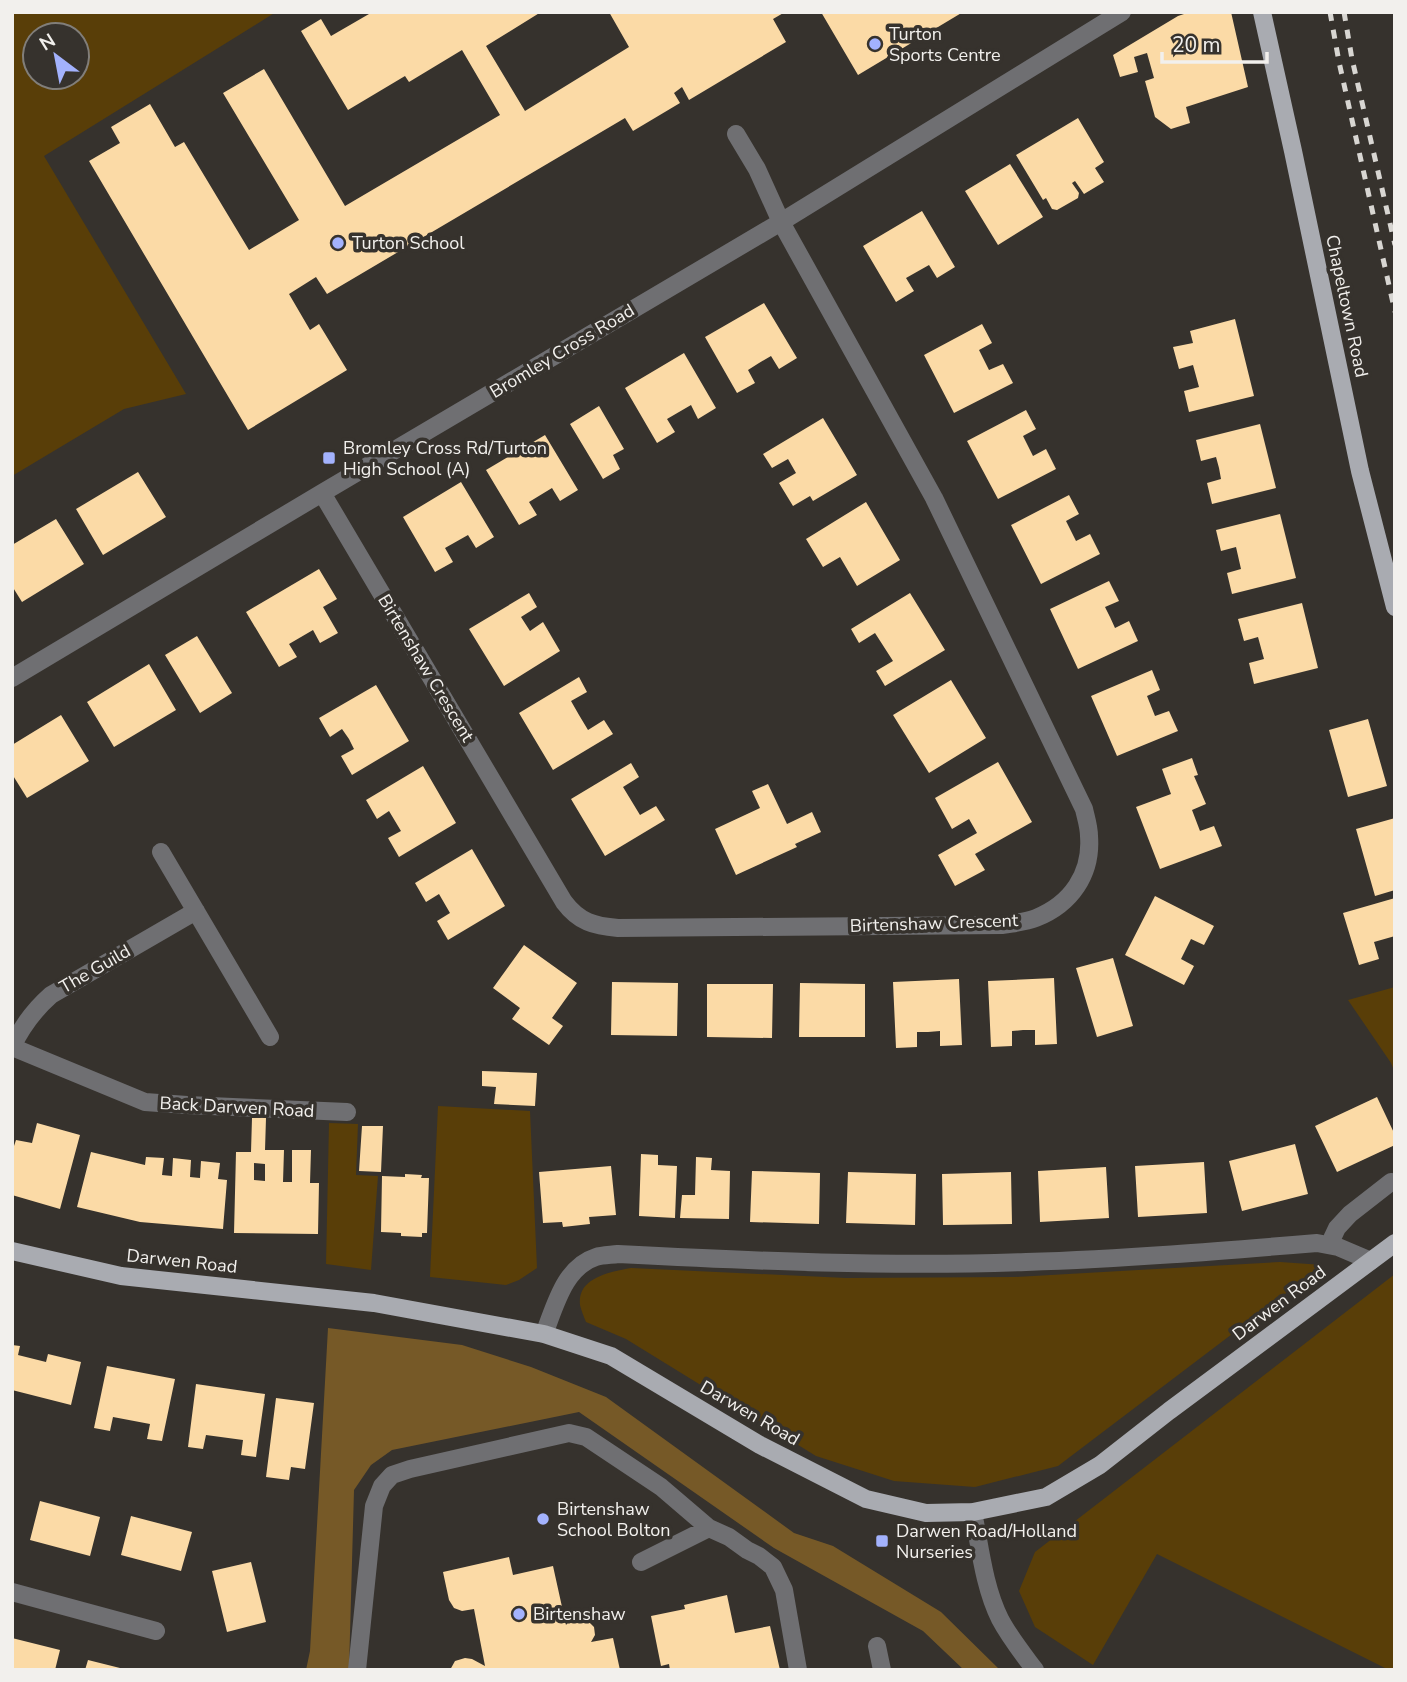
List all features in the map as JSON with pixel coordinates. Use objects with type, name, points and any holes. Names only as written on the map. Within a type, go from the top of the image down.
[{"type":"main road","name":"Chapeltown Road","points":[[1262,12],[1360,471],[1395,607]]},
{"type":"main road","name":"Darwen Road","points":[[12,1251],[121,1276],[374,1303],[544,1334],[611,1356],[760,1446],[866,1499],[926,1513],[973,1512],[1046,1497],[1100,1465],[1395,1243]]},
{"type":"street","name":"Bromley Cross Road","points":[[12,678],[781,222],[1116,15]]},
{"type":"street","name":"Birtenshaw Crescent","points":[[322,493],[564,902],[584,920],[598,926],[618,928],[1003,925],[1034,919],[1061,905],[1081,880],[1088,858],[1090,836],[1084,809],[933,498],[781,222],[757,169],[736,134]]},
{"type":"street","points":[[161,852],[270,1037]]},
{"type":"street","name":"The Guild","points":[[12,1047],[27,1019],[51,995],[196,911]]},
{"type":"street","name":"Back Darwen Road","points":[[12,1047],[145,1102],[347,1112]]},
{"type":"street","points":[[1329,1245],[1337,1228],[1350,1214],[1391,1182]]},
{"type":"street","points":[[544,1334],[566,1279],[579,1266],[595,1257],[618,1254],[774,1262],[919,1264],[1052,1261],[1317,1244],[1338,1247],[1371,1261]]},
{"type":"street","points":[[358,1670],[374,1506],[382,1486],[392,1475],[569,1433],[586,1437],[661,1488],[709,1528],[729,1537],[774,1567],[784,1590],[798,1670]]},
{"type":"street","points":[[973,1512],[989,1590],[1013,1642],[1035,1670]]},
{"type":"street","points":[[641,1562],[709,1528]]},
{"type":"street","points":[[12,1592],[156,1631]]},
{"type":"street","points":[[877,1646],[882,1670]]},
{"type":"shaded area","points":[[12,12],[276,12],[44,156],[186,394],[124,409],[12,476]]},
{"type":"shaded area","points":[[1395,987],[1395,1073],[1348,1000]]},
{"type":"shaded area","points":[[438,1106],[530,1111],[537,1268],[519,1280],[506,1285],[430,1277]]},
{"type":"shaded area","points":[[329,1123],[358,1124],[356,1175],[378,1176],[371,1270],[326,1264]]},
{"type":"shaded area","points":[[1280,1262],[1323,1265],[1058,1466],[975,1487],[894,1481],[816,1456],[626,1339],[586,1322],[580,1305],[584,1288],[590,1282],[605,1274],[631,1268],[846,1278],[1014,1277]]},
{"type":"shaded area","points":[[1395,1274],[1395,1670],[1389,1670],[1157,1554],[1093,1665],[1035,1627],[1019,1591],[1035,1552]]},
{"type":"shaded area","points":[[328,1328],[462,1345],[531,1367],[606,1397],[794,1533],[833,1546],[941,1612],[1000,1670],[964,1670],[923,1631],[774,1548],[579,1412],[392,1450],[371,1465],[354,1490],[349,1670],[306,1670],[310,1651]]},
{"type":"building","points":[[368,12],[541,12],[486,46],[525,111],[629,47],[609,12],[785,12],[773,19],[786,42],[689,100],[682,87],[674,93],[680,103],[633,131],[625,118],[327,294],[316,277],[289,294],[310,330],[319,324],[347,370],[248,430],[89,161],[120,143],[111,127],[150,104],[175,147],[184,142],[249,250],[299,220],[223,93],[264,69],[345,206],[500,115],[462,50],[409,82],[405,76],[348,110],[301,31],[321,19],[331,36],[369,14]]},
{"type":"building","name":"Turton Sports Centre","points":[[821,12],[963,12],[858,75]]},
{"type":"building","points":[[1190,12],[1231,12],[1248,87],[1186,107],[1190,123],[1171,129],[1155,117],[1145,81],[1154,78],[1147,53],[1134,57],[1138,72],[1120,77],[1113,55],[1178,16]]},
{"type":"building","points":[[1078,118],[1104,162],[1095,168],[1104,182],[1084,194],[1075,181],[1072,183],[1079,193],[1078,198],[1057,210],[1052,209],[1046,198],[1043,200],[1016,155]]},
{"type":"building","points":[[1010,164],[1043,217],[998,245],[965,191]]},
{"type":"building","points":[[922,211],[955,267],[937,278],[929,265],[906,278],[914,291],[896,302],[863,246]]},
{"type":"building","points":[[764,303],[797,358],[779,369],[771,356],[748,370],[755,383],[737,393],[705,337]]},
{"type":"building","points":[[1235,319],[1254,396],[1189,412],[1184,391],[1199,387],[1193,365],[1179,369],[1173,347],[1193,343],[1190,331]]},
{"type":"building","points":[[982,324],[992,343],[979,350],[989,370],[1003,364],[1013,383],[954,413],[924,355]]},
{"type":"building","points":[[684,353],[716,408],[698,419],[691,405],[667,419],[675,432],[657,443],[625,388]]},
{"type":"building","points":[[599,406],[624,449],[613,455],[620,469],[603,479],[570,424]]},
{"type":"building","points":[[1026,410],[1036,429],[1023,436],[1033,456],[1046,449],[1056,469],[998,499],[967,441]]},
{"type":"building","points":[[823,418],[857,475],[813,501],[810,496],[793,506],[779,483],[796,473],[788,459],[772,468],[763,454]]},
{"type":"building","points":[[1260,424],[1276,488],[1212,504],[1207,483],[1221,479],[1219,468],[1216,457],[1201,461],[1196,440]]},
{"type":"building","points":[[545,435],[578,490],[560,501],[552,488],[529,502],[537,515],[519,525],[486,470]]},
{"type":"building","points":[[138,472],[166,517],[103,555],[76,509]]},
{"type":"building","points":[[461,482],[494,537],[476,548],[468,535],[445,548],[453,562],[435,572],[403,517]]},
{"type":"building","points":[[1069,495],[1079,514],[1066,521],[1076,541],[1090,534],[1100,554],[1041,584],[1011,525]]},
{"type":"building","points":[[866,502],[900,560],[857,586],[840,557],[823,567],[806,539]]},
{"type":"building","points":[[1280,514],[1296,578],[1232,594],[1227,573],[1241,569],[1236,547],[1221,551],[1216,530]]},
{"type":"building","points":[[56,519],[84,564],[22,602],[12,586],[12,545]]},
{"type":"building","points":[[319,569],[337,599],[323,607],[338,633],[320,643],[313,630],[289,644],[297,657],[279,667],[246,612]]},
{"type":"building","points":[[1109,581],[1119,601],[1105,607],[1115,628],[1129,621],[1138,641],[1078,669],[1050,609]]},
{"type":"building","points":[[529,593],[537,607],[521,617],[530,631],[543,622],[560,651],[504,686],[469,629]]},
{"type":"building","points":[[910,593],[945,650],[885,686],[876,671],[893,661],[875,633],[859,643],[851,629]]},
{"type":"building","points":[[1302,603],[1318,668],[1254,684],[1249,663],[1264,659],[1258,637],[1244,641],[1238,619]]},
{"type":"building","points":[[197,636],[232,693],[200,713],[165,655]]},
{"type":"building","points":[[149,664],[176,710],[114,747],[87,702]]},
{"type":"building","points":[[1152,670],[1160,690],[1147,696],[1155,716],[1169,711],[1178,731],[1117,756],[1091,696]]},
{"type":"building","points":[[579,677],[587,692],[571,701],[579,715],[588,730],[604,720],[613,734],[553,770],[519,713]]},
{"type":"building","points":[[951,680],[986,738],[929,773],[893,715]]},
{"type":"building","points":[[376,685],[409,741],[352,775],[341,756],[354,749],[349,739],[342,729],[330,737],[319,718]]},
{"type":"building","points":[[61,715],[89,761],[27,798],[12,774],[12,745]]},
{"type":"building","points":[[1368,719],[1387,786],[1348,797],[1329,730]]},
{"type":"building","points":[[1192,758],[1198,775],[1194,776],[1206,804],[1192,810],[1200,831],[1214,826],[1222,846],[1160,869],[1136,807],[1171,794],[1162,769]]},
{"type":"building","points":[[998,762],[1032,822],[975,854],[985,870],[955,886],[938,855],[977,833],[969,819],[952,829],[935,798]]},
{"type":"building","points":[[631,763],[639,777],[623,787],[640,815],[656,806],[665,820],[605,856],[571,799]]},
{"type":"building","points":[[423,766],[456,823],[399,857],[388,838],[401,831],[389,811],[377,819],[366,800]]},
{"type":"building","points":[[768,784],[787,824],[812,812],[821,832],[795,844],[797,847],[736,875],[715,829],[760,808],[752,791]]},
{"type":"building","points":[[1395,818],[1395,890],[1375,896],[1356,829]]},
{"type":"building","points":[[472,849],[505,906],[448,940],[437,921],[450,913],[439,894],[426,902],[415,883]]},
{"type":"building","points":[[1155,896],[1214,926],[1204,945],[1191,939],[1181,959],[1194,966],[1184,985],[1125,955]]},
{"type":"building","points":[[1395,898],[1395,936],[1374,942],[1379,959],[1359,965],[1343,913]]},
{"type":"building","points":[[524,945],[577,983],[552,1018],[563,1026],[549,1045],[512,1019],[520,1008],[493,988]]},
{"type":"building","points":[[1113,958],[1133,1026],[1097,1037],[1076,968]]},
{"type":"building","points":[[1054,978],[1057,1044],[1035,1045],[1035,1030],[1023,1030],[1012,1031],[1012,1046],[991,1047],[988,981]]},
{"type":"building","points":[[959,979],[962,1045],[940,1046],[940,1031],[917,1032],[917,1047],[896,1048],[893,982]]},
{"type":"building","points":[[612,982],[678,983],[677,1036],[611,1035]]},
{"type":"building","points":[[800,983],[865,984],[865,1037],[799,1037]]},
{"type":"building","points":[[707,984],[773,984],[772,1038],[707,1037]]},
{"type":"building","points":[[482,1071],[537,1073],[535,1106],[494,1104],[496,1087],[482,1086]]},
{"type":"building","points":[[1377,1097],[1395,1135],[1395,1145],[1337,1172],[1315,1126]]},
{"type":"building","points":[[252,1118],[266,1118],[265,1150],[284,1150],[283,1182],[292,1182],[292,1150],[311,1150],[310,1183],[319,1183],[318,1234],[234,1233],[236,1152],[251,1152]],"holes":[[[254,1163],[265,1164],[265,1181],[254,1180]]]},
{"type":"building","points":[[37,1123],[80,1135],[60,1209],[12,1195],[12,1152],[16,1140],[32,1143]]},
{"type":"building","points":[[362,1126],[383,1126],[381,1172],[359,1171]]},
{"type":"building","points":[[1295,1144],[1308,1194],[1242,1211],[1229,1161]]},
{"type":"building","points":[[91,1152],[145,1165],[146,1157],[164,1158],[162,1175],[172,1176],[173,1158],[191,1160],[190,1177],[200,1178],[201,1161],[220,1163],[218,1179],[227,1180],[223,1229],[140,1222],[77,1207]]},
{"type":"building","points":[[641,1154],[658,1155],[658,1165],[677,1166],[675,1218],[639,1216]]},
{"type":"building","points":[[696,1157],[712,1158],[711,1170],[730,1171],[729,1219],[680,1218],[682,1195],[695,1195]]},
{"type":"building","points":[[1204,1162],[1207,1213],[1138,1217],[1135,1166]]},
{"type":"building","points":[[611,1166],[616,1215],[589,1217],[590,1224],[563,1227],[562,1222],[543,1223],[539,1172]]},
{"type":"building","points":[[1106,1167],[1109,1218],[1040,1222],[1038,1171]]},
{"type":"building","points":[[752,1171],[820,1173],[819,1224],[750,1222]]},
{"type":"building","points":[[848,1172],[916,1174],[915,1225],[846,1223]]},
{"type":"building","points":[[1011,1172],[1012,1224],[943,1225],[942,1174]]},
{"type":"building","points":[[405,1174],[429,1178],[427,1233],[422,1233],[422,1237],[381,1232],[382,1176],[405,1177]]},
{"type":"building","points":[[12,1345],[20,1346],[18,1355],[46,1362],[48,1354],[81,1362],[71,1405],[12,1390]]},
{"type":"building","points":[[107,1366],[175,1379],[162,1441],[147,1439],[150,1424],[113,1417],[110,1431],[94,1428]]},
{"type":"building","points":[[196,1384],[265,1394],[256,1457],[241,1455],[243,1440],[206,1435],[203,1449],[188,1447]]},
{"type":"building","points":[[276,1398],[314,1403],[305,1469],[291,1467],[289,1480],[266,1477]]},
{"type":"building","points":[[40,1501],[100,1517],[90,1556],[30,1540]]},
{"type":"building","points":[[131,1516],[192,1532],[181,1571],[121,1555]]},
{"type":"building","name":"Birtenshaw","points":[[509,1557],[513,1575],[553,1566],[566,1625],[579,1616],[594,1627],[595,1635],[591,1642],[613,1638],[620,1670],[450,1670],[455,1661],[465,1658],[485,1666],[474,1609],[462,1611],[454,1608],[449,1600],[443,1572]]},
{"type":"building","points":[[251,1562],[266,1622],[227,1632],[212,1571]]},
{"type":"building","name":"Birtenshaw","points":[[727,1595],[735,1633],[770,1626],[780,1670],[670,1670],[669,1664],[661,1666],[651,1616],[685,1609],[684,1605]]},
{"type":"building","points":[[12,1638],[60,1650],[55,1670],[12,1670]]},
{"type":"building","points":[[88,1660],[124,1669],[85,1670]]},
{"type":"railway","points":[[1330,12],[1395,312]]},
{"type":"railway","points":[[1344,12],[1352,59],[1395,245]]},
{"type":"place","name":"Turton Sports Centre","points":[[875,44]]},
{"type":"place","name":"Turton School","points":[[338,243]]},
{"type":"place","name":"Bromley Cross Rd/Turton High School (A)","points":[[329,458]]},
{"type":"place","name":"Birtenshaw School Bolton","points":[[543,1519]]},
{"type":"place","name":"Darwen Road/Holland Nurseries","points":[[882,1541]]},
{"type":"place","name":"Birtenshaw","points":[[519,1614]]}]
